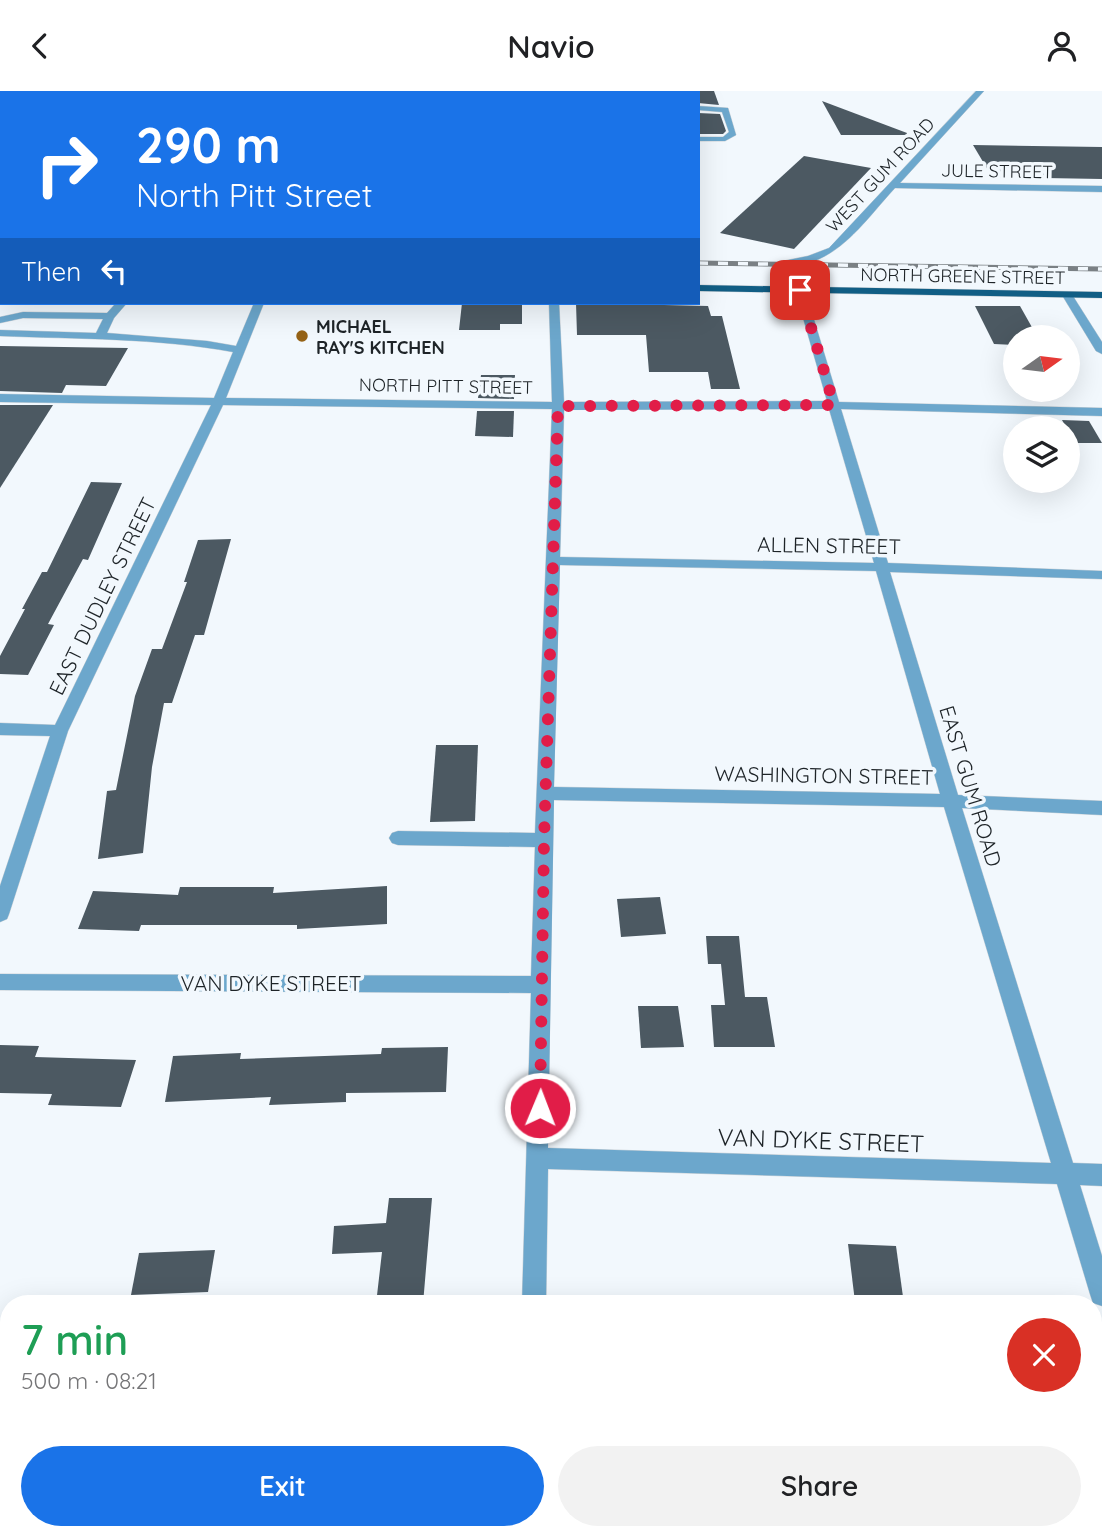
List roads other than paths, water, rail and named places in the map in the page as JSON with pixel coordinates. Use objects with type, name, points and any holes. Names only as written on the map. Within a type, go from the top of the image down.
[{"type":"main road","name":"NORTH GREENE STREET","points":[[700,288],[1102,295]]},
{"type":"street","name":"WEST GUM ROAD","points":[[787,263],[810,259],[832,250],[980,91]]},
{"type":"street","points":[[700,101],[725,110],[733,132],[731,137],[700,139]]},
{"type":"street","points":[[700,108],[720,108]]},
{"type":"street","name":"JULE STREET","points":[[891,185],[1102,189]]},
{"type":"street","name":"EAST GUM ROAD","points":[[800,290],[951,801],[1102,1294]]},
{"type":"street","points":[[1067,295],[1102,351]]},
{"type":"street","points":[[102,335],[101,331],[110,316],[120,305]]},
{"type":"street","name":"EAST DUDLEY STREET","points":[[0,914],[60,731],[219,400],[258,305]]},
{"type":"street","points":[[534,1295],[544,840],[555,561],[558,406],[554,305]]},
{"type":"street","points":[[0,320],[23,316],[110,316]]},
{"type":"street","points":[[0,333],[102,335],[207,344],[239,350]]},
{"type":"street","name":"NORTH PITT STREET","points":[[0,398],[558,406],[834,405],[1102,412]]},
{"type":"street","name":"ALLEN STREET","points":[[555,561],[883,567],[1102,575]]},
{"type":"street","points":[[0,729],[60,731]]},
{"type":"street","name":"WASHINGTON STREET","points":[[546,793],[951,801],[1102,808]]},
{"type":"street","points":[[398,838],[544,840]]},
{"type":"street","name":"VAN DYKE STREET","points":[[0,982],[541,985]]},
{"type":"street","name":"VAN DYKE STREET","points":[[539,1158],[1102,1175]]},
{"type":"railway","points":[[700,263],[1102,269]]},
{"type":"place","name":"MICHAEL RAY'S KITCHEN","points":[[302,336]]}]
